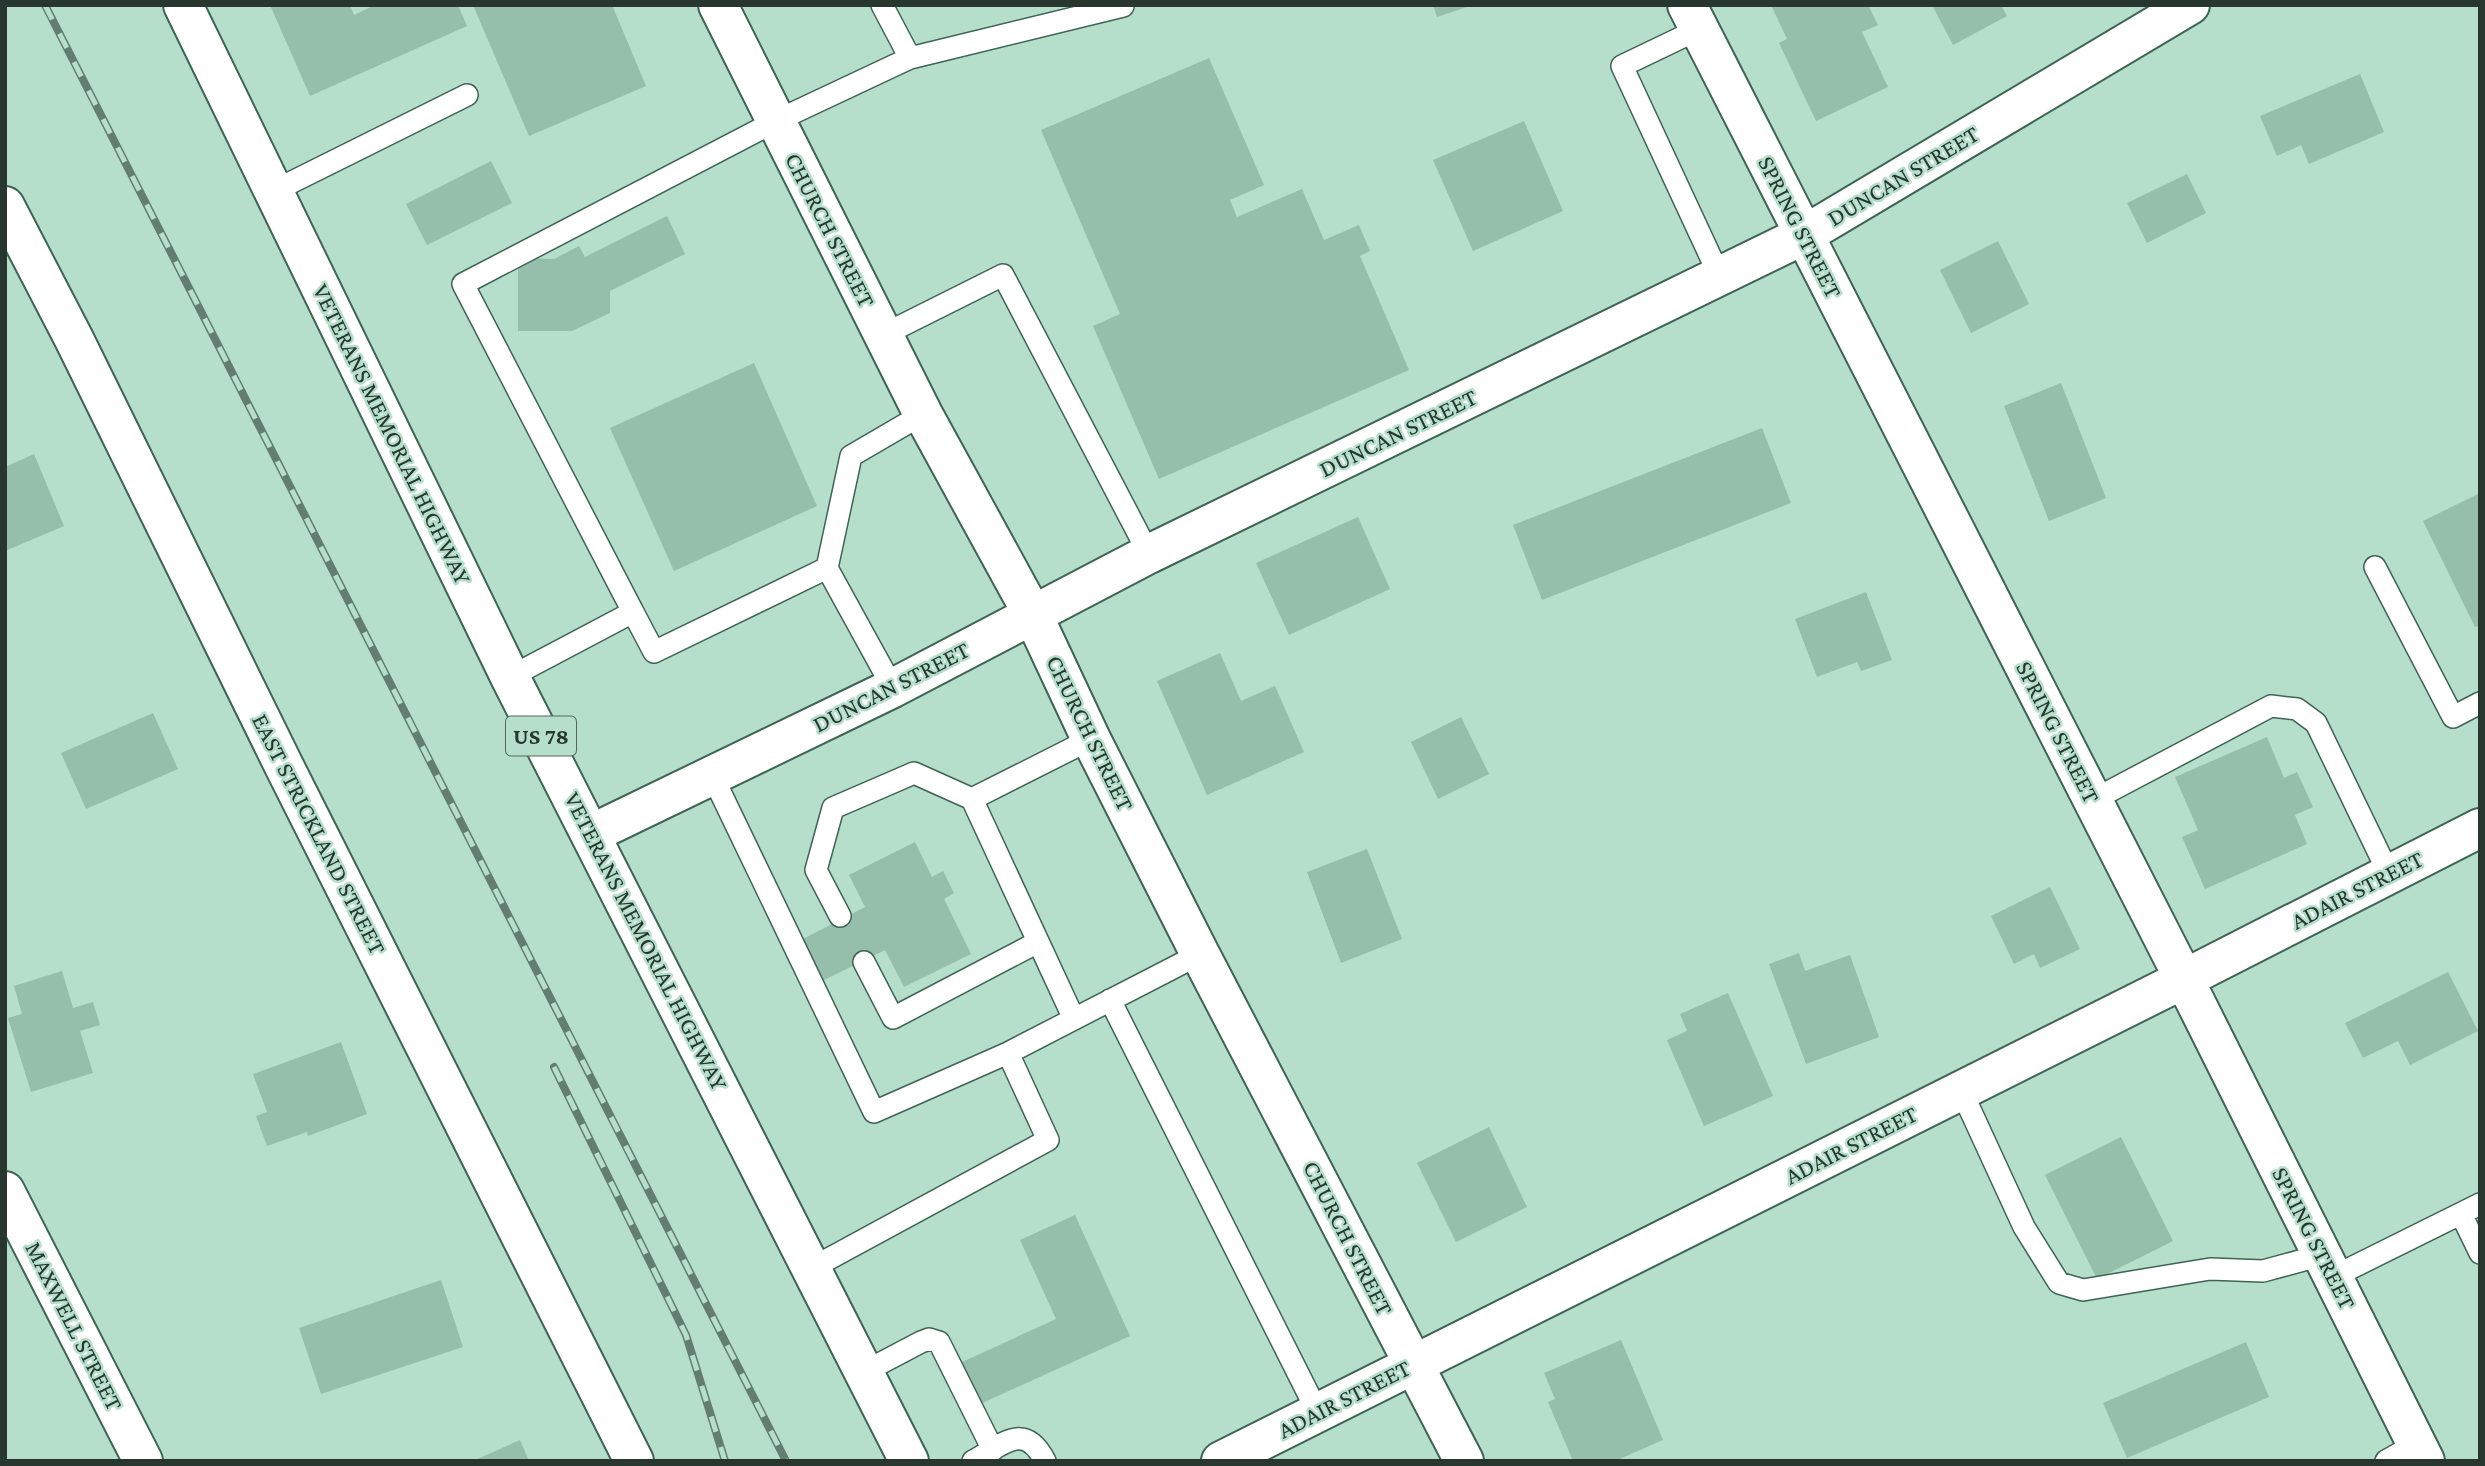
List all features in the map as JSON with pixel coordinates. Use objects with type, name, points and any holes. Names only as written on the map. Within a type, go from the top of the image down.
[{"type":"street","name":"VETERANS MEMORIAL HIGHWAY","points":[[183,5],[510,677],[909,1461]]},
{"type":"street","name":"CHURCH STREET","points":[[718,5],[923,414],[1033,615],[1091,739],[1200,954],[1464,1461]]},
{"type":"street","name":"DUNCAN STREET","points":[[591,834],[893,688],[1149,554],[1804,235],[2190,5]]},
{"type":"street","name":"SPRING STREET","points":[[1693,17],[2328,1266],[2409,1455]]},
{"type":"street","name":"EAST STRICKLAND STREET","points":[[5,206],[634,1461]]},
{"type":"street","name":"ADAIR STREET","points":[[1221,1461],[2480,828]]},
{"type":"street","name":"MAXWELL STREET","points":[[5,1191],[143,1461]]},
{"type":"lane","points":[[882,5],[910,58]]},
{"type":"lane","points":[[827,568],[653,652],[463,284],[776,121],[910,58],[1123,6]]},
{"type":"lane","points":[[1693,17],[1622,66],[1720,277]]},
{"type":"lane","points":[[274,191],[467,95]]},
{"type":"lane","points":[[883,335],[1003,275],[1149,554]]},
{"type":"lane","points":[[893,688],[827,568],[851,456],[923,414]]},
{"type":"lane","points":[[2375,567],[2453,717],[2480,703]]},
{"type":"lane","points":[[510,677],[633,612]]},
{"type":"lane","points":[[2093,800],[2272,706],[2297,709],[2316,723],[2389,874]]},
{"type":"lane","points":[[972,799],[1091,739]]},
{"type":"lane","points":[[840,916],[816,870],[833,808],[914,773],[972,799],[1074,1019]]},
{"type":"lane","points":[[712,775],[874,1112],[1008,1053],[1200,954]]},
{"type":"lane","points":[[864,962],[893,1018],[1038,942]]},
{"type":"lane","points":[[1110,1000],[1318,1413]]},
{"type":"lane","points":[[812,1268],[1048,1140],[1008,1053]]},
{"type":"lane","points":[[1961,1090],[2024,1227],[2059,1283],[2083,1290],[2210,1269],[2263,1271],[2328,1266],[2470,1209],[2480,1253]]},
{"type":"lane","points":[[864,1372],[920,1342],[929,1339],[939,1342],[993,1450]]},
{"type":"lane","points":[[973,1461],[1015,1438],[1030,1440],[1045,1461]]},
{"type":"building","points":[[270,5],[350,5],[354,15],[375,5],[458,5],[467,26],[310,96]]},
{"type":"building","points":[[473,5],[612,5],[646,86],[529,136]]},
{"type":"building","points":[[1433,5],[1470,5],[1470,6],[1437,17]]},
{"type":"building","points":[[1771,5],[1868,5],[1878,25],[1862,32],[1888,87],[1816,121],[1779,43],[1787,39]]},
{"type":"building","points":[[1932,5],[2001,5],[2007,16],[1953,45]]},
{"type":"building","points":[[1209,58],[1264,185],[1230,200],[1237,217],[1302,189],[1324,240],[1359,225],[1370,251],[1360,256],[1409,370],[1159,479],[1093,326],[1120,314],[1041,130]]},
{"type":"building","points":[[2360,74],[2384,132],[2309,164],[2301,145],[2277,156],[2260,116]]},
{"type":"building","points":[[1524,121],[1563,211],[1473,251],[1433,160]]},
{"type":"building","points":[[491,161],[512,203],[427,245],[406,204]]},
{"type":"building","points":[[2187,174],[2206,213],[2147,243],[2127,203]]},
{"type":"building","points":[[667,216],[685,254],[610,291],[610,313],[572,331],[518,331],[518,258],[554,259],[579,246],[585,257]]},
{"type":"building","points":[[1998,241],[2029,304],[1971,333],[1940,270]]},
{"type":"building","points":[[754,363],[817,506],[674,571],[610,428]]},
{"type":"building","points":[[2061,383],[2106,498],[2049,521],[2004,406]]},
{"type":"building","points":[[1762,428],[1791,503],[1542,600],[1513,525]]},
{"type":"building","points":[[34,454],[64,526],[5,551],[5,467]]},
{"type":"building","points":[[2480,493],[2480,625],[2475,627],[2423,521]]},
{"type":"building","points":[[1358,517],[1390,589],[1289,635],[1256,563]]},
{"type":"building","points":[[1866,592],[1892,660],[1861,671],[1857,662],[1817,677],[1795,619]]},
{"type":"building","points":[[1220,653],[1241,701],[1275,686],[1304,752],[1207,795],[1157,681]]},
{"type":"building","points":[[153,713],[178,769],[86,809],[61,753]]},
{"type":"building","points":[[1461,717],[1489,774],[1438,799],[1411,742]]},
{"type":"building","points":[[2267,737],[2284,778],[2297,772],[2313,807],[2295,815],[2307,844],[2205,889],[2182,837],[2198,830],[2175,777]]},
{"type":"building","points":[[915,842],[932,877],[943,871],[954,893],[944,899],[971,954],[904,987],[885,950],[824,980],[803,939],[865,907],[849,875]]},
{"type":"building","points":[[1367,849],[1402,939],[1341,963],[1307,872]]},
{"type":"building","points":[[2050,887],[2080,949],[2040,968],[2034,954],[2014,964],[1991,916]]},
{"type":"building","points":[[1799,953],[1805,971],[1850,955],[1879,1037],[1806,1064],[1769,964]]},
{"type":"building","points":[[62,971],[73,1008],[93,1002],[100,1025],[80,1031],[93,1073],[31,1092],[8,1018],[22,1014],[14,986]]},
{"type":"building","points":[[2448,972],[2478,1031],[2410,1065],[2398,1041],[2363,1058],[2345,1023]]},
{"type":"building","points":[[1728,993],[1773,1096],[1704,1126],[1667,1040],[1687,1031],[1680,1014]]},
{"type":"building","points":[[341,1042],[367,1114],[308,1136],[307,1132],[267,1146],[256,1116],[267,1112],[253,1074]]},
{"type":"building","points":[[1489,1127],[1527,1207],[1456,1242],[1417,1163]]},
{"type":"building","points":[[2121,1137],[2173,1241],[2097,1279],[2045,1175]]},
{"type":"building","points":[[1075,1215],[1130,1336],[978,1405],[960,1363],[1056,1319],[1020,1240]]},
{"type":"building","points":[[441,1280],[463,1347],[321,1394],[299,1328]]},
{"type":"building","points":[[1621,1340],[1663,1440],[1615,1461],[1573,1461],[1548,1402],[1555,1399],[1544,1373]]},
{"type":"building","points":[[2246,1342],[2269,1397],[2127,1458],[2103,1403]]},
{"type":"building","points":[[520,1440],[529,1461],[473,1461]]},
{"type":"railway","points":[[45,5],[786,1461]]},
{"type":"railway","points":[[554,1067],[686,1335],[725,1461]]}]
